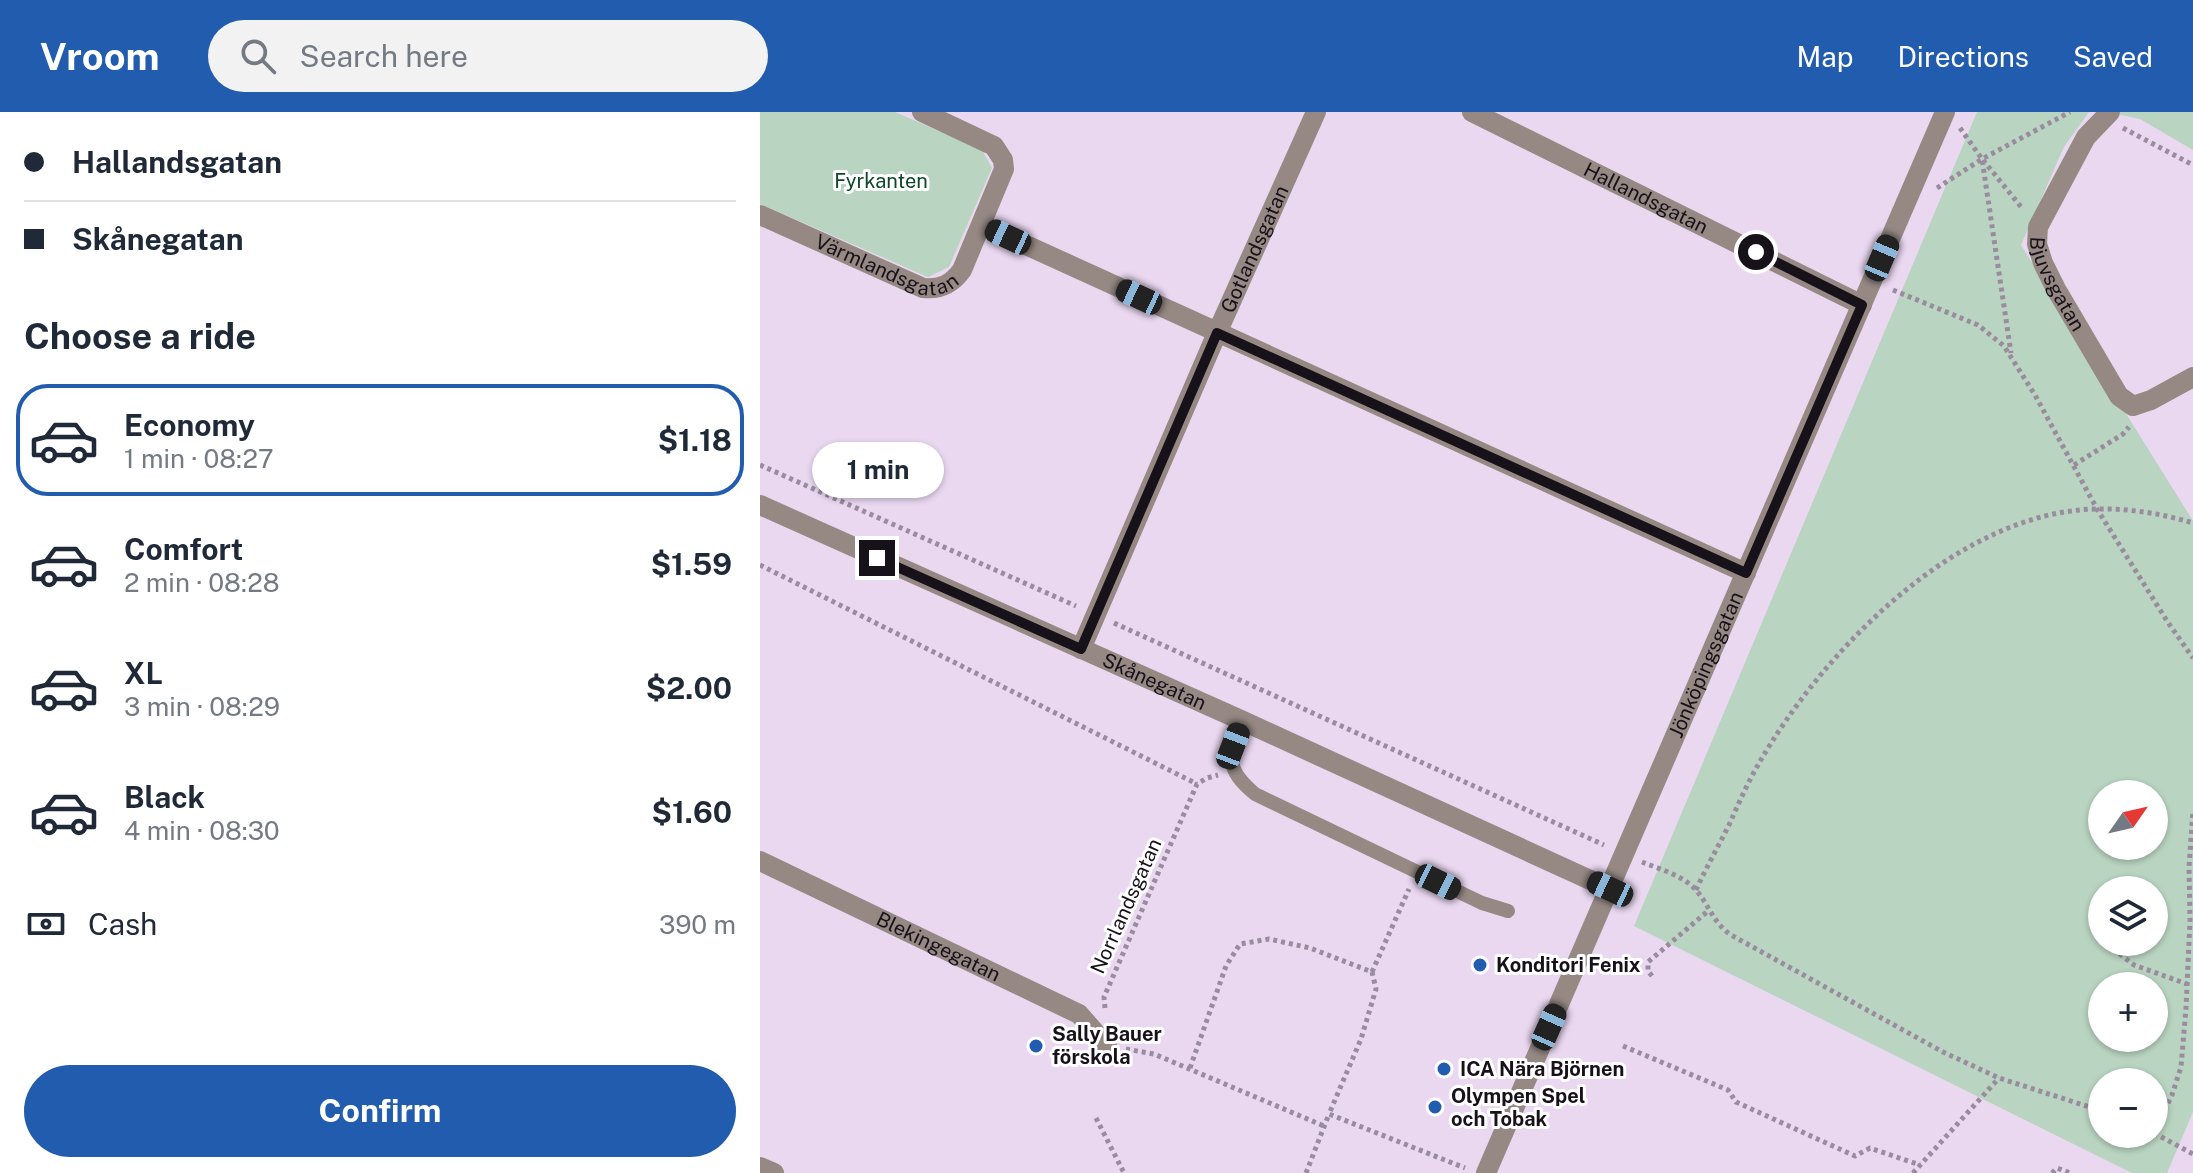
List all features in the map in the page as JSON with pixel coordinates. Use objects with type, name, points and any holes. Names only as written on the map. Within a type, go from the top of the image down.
[{"type":"street","name":"Värmlandsgatan","points":[[760,215],[923,288],[943,287],[957,277],[1004,169],[999,153],[988,142],[922,112]]},
{"type":"street","name":"Gotlandsgatan","points":[[1081,649],[1316,112]]},
{"type":"street","name":"Hallandsgatan","points":[[1472,112],[1862,305]]},
{"type":"street","name":"Bjuvsgatan","points":[[2106,114],[2077,152],[2038,227],[2037,244],[2056,289],[2119,396],[2133,406]]},
{"type":"street","name":"Jönköpingsgatan","points":[[1486,1173],[1903,211],[1951,118]]},
{"type":"street","points":[[982,225],[1746,573]]},
{"type":"street","points":[[2133,406],[2151,400],[2193,377]]},
{"type":"street","name":"Skånegatan","points":[[760,505],[1610,889]]},
{"type":"street","name":"Blekingegatan","points":[[760,861],[1079,1014],[1107,1046]]},
{"type":"street","points":[[760,1167],[774,1173]]},
{"type":"lane","points":[[1243,721],[1230,761],[1238,778],[1255,794],[1482,903],[1508,911]]},
{"type":"path","points":[[1903,211],[1982,159],[2070,112]]},
{"type":"path","points":[[2106,114],[2193,165]]},
{"type":"path","points":[[1951,118],[2038,227]]},
{"type":"path","points":[[1982,159],[2012,358]]},
{"type":"path","points":[[1872,282],[1978,325],[1999,341],[2035,395],[2097,509],[2193,658]]},
{"type":"path","points":[[2074,465],[2123,434],[2129,428],[2133,406]]},
{"type":"path","points":[[1696,890],[1757,766],[1777,734],[1820,676],[1910,586],[1954,555],[2009,527],[2039,518],[2097,509],[2151,514],[2193,523]]},
{"type":"path","name":"Norrlandsgatan","points":[[760,565],[1197,784],[1104,997],[1107,1046]]},
{"type":"path","points":[[2168,1103],[2181,1067],[2193,810]]},
{"type":"path","points":[[1306,1173],[1361,1039],[1376,989],[1372,972],[1417,871]]},
{"type":"path","points":[[1652,976],[1648,971],[1648,962],[1708,911]]},
{"type":"path","points":[[1190,1068],[1226,966],[1240,944],[1269,939],[1310,948],[1372,972]]},
{"type":"path","points":[[2122,956],[2134,965],[2187,984]]},
{"type":"path","points":[[1107,1046],[1154,1054],[1324,1126]]},
{"type":"path","points":[[1623,1046],[1728,1090],[1736,1102],[1855,1156],[1870,1148],[1920,1165]]},
{"type":"path","points":[[1913,1173],[1999,1078]]},
{"type":"path","points":[[1329,1114],[1477,1173]]},
{"type":"path","points":[[1096,1118],[1124,1173]]},
{"type":"path","points":[[2168,1140],[2193,1154]]},
{"type":"path","points":[[2052,1173],[2057,1168],[2070,1173]]},
{"type":"green space","name":"Fyrkanten","points":[[760,112],[895,112],[982,150],[992,168],[949,267],[928,277],[760,204]]},
{"type":"green space","points":[[1977,112],[2089,112],[2064,147],[2021,245],[2193,521],[2193,1112],[2167,1173],[2132,1173],[1634,926]]},
{"type":"green space","points":[[2106,112],[2193,112],[2193,150],[2140,119]]},
{"type":"place","name":"Konditori Fenix","points":[[1480,965]]},
{"type":"place","name":"Sally Bauer förskola","points":[[1036,1046]]},
{"type":"place","name":"ICA Nära Björnen","points":[[1444,1069]]},
{"type":"place","name":"Olympen Spel och Tobak","points":[[1435,1107]]},
{"type":"route","points":[[877,558],[1081,649],[1217,333],[1746,573],[1862,305],[1756,252]]}]
